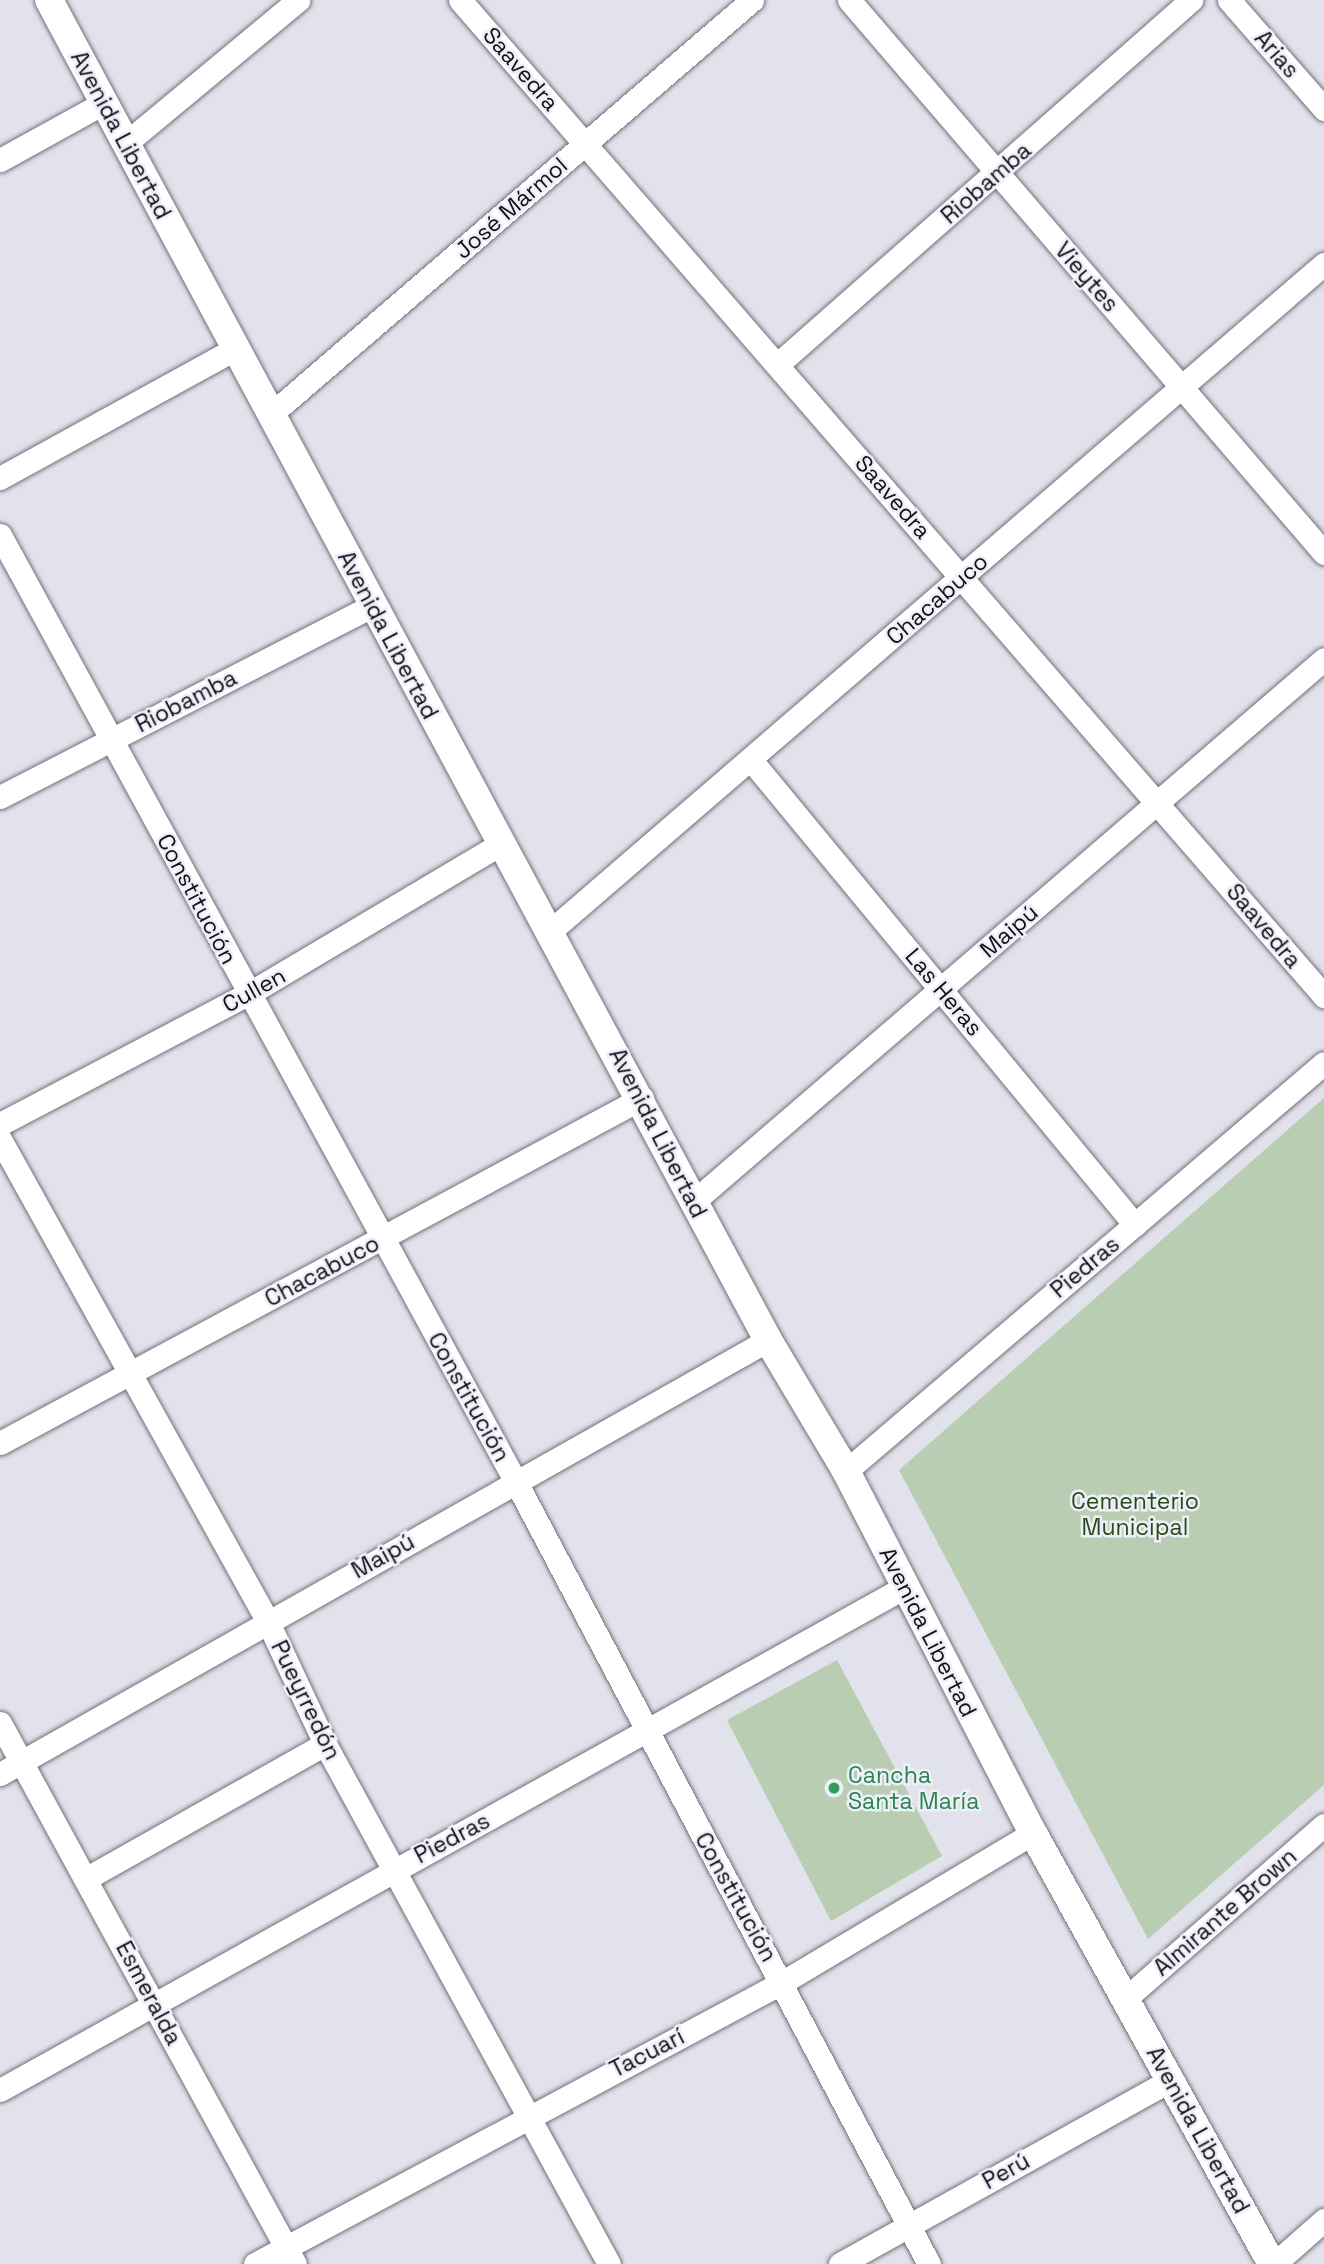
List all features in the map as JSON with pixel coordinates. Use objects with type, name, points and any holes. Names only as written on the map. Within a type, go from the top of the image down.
[{"type":"main road","name":"Avenida Libertad","points":[[49,0],[548,933],[642,1098],[693,1202],[768,1340],[846,1471],[1032,1833],[1273,2264]]},
{"type":"street","points":[[126,143],[298,0]]},
{"type":"street","name":"Saavedra","points":[[460,0],[963,576],[1324,996]]},
{"type":"street","name":"José Mármol","points":[[270,415],[752,0]]},
{"type":"street","name":"Vieytes","points":[[849,0],[1324,553]]},
{"type":"street","name":"Riobamba","points":[[778,364],[998,173],[1191,0]]},
{"type":"street","name":"Arias","points":[[1229,0],[1324,109]]},
{"type":"street","points":[[0,160],[105,102]]},
{"type":"street","name":"Chacabuco","points":[[548,933],[1324,264]]},
{"type":"street","points":[[0,478],[235,349]]},
{"type":"street","name":"Constitución","points":[[0,535],[517,1484],[645,1735],[783,1982],[929,2264]]},
{"type":"street","name":"Riobamba","points":[[0,797],[372,606]]},
{"type":"street","name":"Maipú","points":[[693,1202],[1324,659]]},
{"type":"street","name":"Las Heras","points":[[751,760],[1135,1225]]},
{"type":"street","name":"Cullen","points":[[0,1124],[248,994],[501,844]]},
{"type":"street","name":"Piedras","points":[[846,1471],[1324,1063]]},
{"type":"street","name":"Chacabuco","points":[[0,1443],[642,1098]]},
{"type":"street","name":"Pueyrredón","points":[[0,1139],[128,1376],[267,1620],[325,1744],[395,1867],[526,2116],[609,2264]]},
{"type":"street","name":"Maipú","points":[[0,1774],[267,1620],[517,1484],[768,1340]]},
{"type":"street","name":"Piedras","points":[[0,2090],[156,2006],[395,1867],[645,1735],[905,1587]]},
{"type":"street","name":"Esmeralda","points":[[0,1723],[88,1878],[291,2255]]},
{"type":"street","points":[[88,1878],[325,1744]]},
{"type":"street","name":"Almirante Brown","points":[[1125,1999],[1324,1825]]},
{"type":"street","name":"Tacuarí","points":[[255,2264],[291,2255],[526,2116],[783,1982],[1032,1833]]},
{"type":"street","name":"Perú","points":[[840,2264],[1172,2080]]},
{"type":"street","points":[[1273,2264],[1324,2220]]},
{"type":"green space","name":"Cementerio Municipal","points":[[1324,1098],[1324,1785],[1148,1939],[899,1470]]},
{"type":"green space","name":"Cancha Santa María","points":[[837,1660],[942,1856],[831,1921],[727,1720]]},
{"type":"place","name":"Cancha Santa María","points":[[834,1788]]}]
